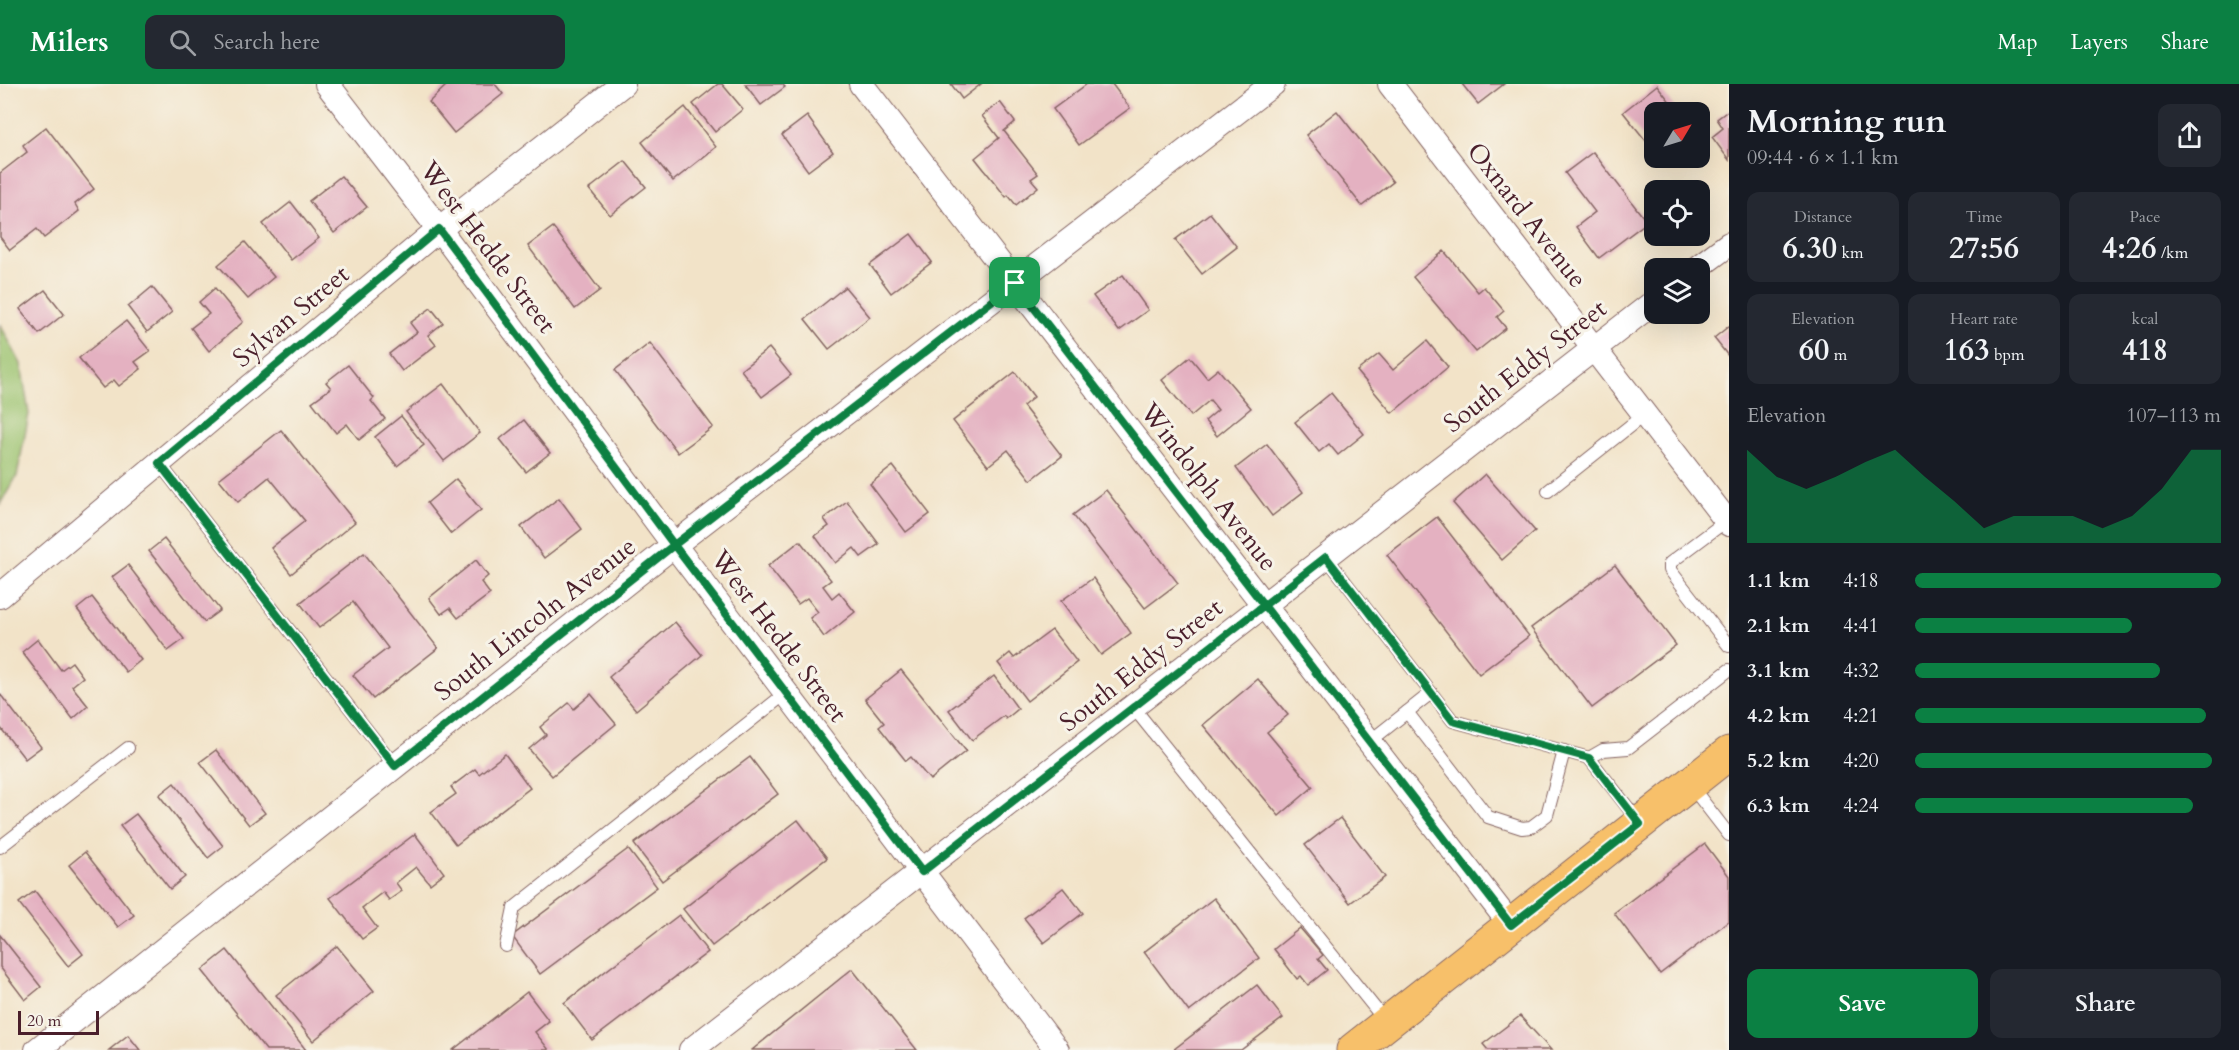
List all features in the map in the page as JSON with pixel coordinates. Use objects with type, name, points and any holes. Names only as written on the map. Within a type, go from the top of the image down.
[{"type":"main road","points":[[1353,1050],[1729,753]]},
{"type":"street","name":"West Hedde Street","points":[[327,84],[439,229],[674,545],[922,872],[1049,1047]]},
{"type":"street","name":"Sylvan Street","points":[[0,596],[439,229],[623,84]]},
{"type":"street","name":"Windolph Avenue","points":[[861,84],[1511,925]]},
{"type":"street","name":"South Lincoln Avenue","points":[[50,1046],[395,766],[674,545],[1273,84]]},
{"type":"street","name":"Oxnard Avenue","points":[[1390,84],[1728,522]]},
{"type":"street","points":[[1710,258],[1729,244]]},
{"type":"street","name":"South Eddy Street","points":[[691,1050],[1644,310]]},
{"type":"lane","points":[[1548,491],[1645,414]]},
{"type":"lane","points":[[159,463],[395,766]]},
{"type":"lane","points":[[1728,522],[1671,563],[1670,570],[1729,646]]},
{"type":"lane","points":[[1326,557],[1453,721],[1589,758],[1640,824]]},
{"type":"lane","points":[[1589,758],[1603,750],[1628,748],[1729,670]]},
{"type":"lane","points":[[506,946],[514,908],[786,693]]},
{"type":"lane","points":[[1370,742],[1431,693]]},
{"type":"lane","points":[[1133,707],[1387,1023]]},
{"type":"lane","points":[[1407,712],[1488,817],[1522,828],[1531,827],[1547,815],[1564,751]]},
{"type":"lane","points":[[0,847],[128,748]]},
{"type":"lane","points":[[1690,784],[1729,835]]},
{"type":"green space","points":[[0,324],[21,364],[29,414],[17,476],[0,504]]},
{"type":"building","points":[[448,84],[495,84],[503,94],[454,133],[429,102]]},
{"type":"building","points":[[718,84],[722,84],[743,109],[715,132],[693,104]]},
{"type":"building","points":[[745,84],[782,84],[785,87],[761,105]]},
{"type":"building","points":[[951,84],[981,84],[962,99]]},
{"type":"building","points":[[1087,84],[1112,84],[1130,108],[1079,145],[1053,109]]},
{"type":"building","points":[[1462,84],[1504,84],[1478,104]]},
{"type":"building","points":[[1657,85],[1670,102],[1644,102],[1644,138],[1623,112]]},
{"type":"building","points":[[1000,102],[1015,122],[1004,131],[1038,174],[1031,179],[1038,187],[1016,205],[1008,195],[1006,197],[975,158],[999,138],[982,116]]},
{"type":"building","points":[[685,107],[716,147],[673,181],[642,142]]},
{"type":"building","points":[[1729,110],[1729,160],[1712,137],[1723,128],[1717,119]]},
{"type":"building","points":[[1337,111],[1393,182],[1362,206],[1306,135]]},
{"type":"building","points":[[807,116],[833,152],[808,171],[782,135]]},
{"type":"building","points":[[46,127],[94,189],[75,204],[79,211],[44,238],[37,229],[10,250],[0,237],[0,173],[27,152],[23,145]]},
{"type":"building","points":[[1593,152],[1644,218],[1644,224],[1599,258],[1576,227],[1595,212],[1565,173]]},
{"type":"building","points":[[625,161],[646,187],[610,215],[589,189]]},
{"type":"building","points":[[341,176],[367,207],[334,233],[309,201]]},
{"type":"building","points":[[291,202],[319,238],[291,260],[263,224]]},
{"type":"building","points":[[1210,213],[1237,247],[1202,274],[1175,240]]},
{"type":"building","points":[[553,227],[600,290],[575,309],[528,246]]},
{"type":"building","points":[[911,234],[932,262],[891,293],[870,265]]},
{"type":"building","points":[[245,242],[274,277],[248,299],[218,265]]},
{"type":"building","points":[[1444,251],[1478,292],[1484,287],[1504,311],[1497,317],[1506,328],[1476,352],[1413,277]]},
{"type":"building","points":[[1123,275],[1148,310],[1119,331],[1093,296]]},
{"type":"building","points":[[152,287],[172,312],[147,332],[128,307]]},
{"type":"building","points":[[845,287],[870,317],[829,349],[805,319]]},
{"type":"building","points":[[215,288],[243,322],[209,351],[191,328],[209,314],[199,302]]},
{"type":"building","points":[[45,290],[64,314],[39,334],[20,309]]},
{"type":"building","points":[[431,308],[443,323],[428,335],[436,345],[402,371],[389,354],[417,332],[410,323]]},
{"type":"building","points":[[126,321],[150,351],[135,362],[141,369],[119,386],[114,380],[103,388],[79,358]]},
{"type":"building","points":[[1729,326],[1729,357],[1714,338]]},
{"type":"building","points":[[1427,341],[1448,367],[1392,413],[1357,371],[1379,354],[1393,370]]},
{"type":"building","points":[[650,343],[713,427],[678,453],[615,370]]},
{"type":"building","points":[[769,348],[791,375],[762,397],[741,370]]},
{"type":"building","points":[[1190,357],[1207,378],[1218,369],[1251,408],[1217,436],[1205,421],[1218,410],[1210,400],[1191,416],[1162,380]]},
{"type":"building","points":[[348,365],[374,398],[371,401],[385,419],[359,440],[347,424],[336,433],[312,402],[331,388],[326,382]]},
{"type":"building","points":[[1015,372],[1034,397],[1023,406],[1062,456],[1031,480],[1008,450],[988,466],[953,421]]},
{"type":"building","points":[[443,384],[480,433],[444,461],[406,412]]},
{"type":"building","points":[[1331,393],[1364,434],[1338,455],[1329,444],[1319,452],[1295,422]]},
{"type":"building","points":[[401,416],[424,445],[397,466],[375,437]]},
{"type":"building","points":[[524,420],[550,453],[526,472],[500,439]]},
{"type":"building","points":[[281,430],[355,522],[291,574],[271,548],[305,521],[269,477],[238,502],[219,479]]},
{"type":"building","points":[[1267,444],[1303,492],[1272,516],[1236,468]]},
{"type":"building","points":[[893,466],[930,514],[906,532],[870,484]]},
{"type":"building","points":[[1485,474],[1535,531],[1502,560],[1453,503]]},
{"type":"building","points":[[456,479],[481,510],[451,534],[427,503]]},
{"type":"building","points":[[1106,490],[1178,583],[1145,608],[1073,515]]},
{"type":"building","points":[[559,498],[582,529],[544,558],[521,527]]},
{"type":"building","points":[[847,501],[879,544],[861,557],[854,548],[835,563],[815,536],[829,526],[824,519]]},
{"type":"building","points":[[1437,517],[1529,636],[1479,674],[1387,555]]},
{"type":"building","points":[[164,539],[220,610],[204,622],[149,551]]},
{"type":"building","points":[[800,541],[831,580],[823,586],[832,598],[839,592],[855,612],[824,637],[810,618],[818,612],[807,598],[798,604],[768,566]]},
{"type":"building","points":[[364,553],[438,648],[373,699],[353,675],[388,648],[353,602],[319,628],[300,603]]},
{"type":"building","points":[[476,560],[488,576],[481,582],[490,594],[458,618],[450,608],[441,614],[429,598]]},
{"type":"building","points":[[128,565],[184,639],[168,651],[112,577]]},
{"type":"building","points":[[1615,565],[1676,645],[1592,708],[1531,628]]},
{"type":"building","points":[[1093,578],[1131,633],[1101,655],[1061,601]]},
{"type":"building","points":[[92,597],[141,660],[126,672],[77,609]]},
{"type":"building","points":[[675,622],[702,655],[636,710],[609,677]]},
{"type":"building","points":[[1052,630],[1077,662],[1027,701],[998,663],[1010,653],[1014,658]]},
{"type":"building","points":[[38,639],[61,670],[72,662],[83,677],[72,686],[88,706],[73,719],[22,652]]},
{"type":"building","points":[[901,670],[966,751],[930,780],[911,757],[906,761],[879,727],[884,723],[865,699]]},
{"type":"building","points":[[994,676],[1018,709],[1006,719],[1004,716],[972,740],[949,710]]},
{"type":"building","points":[[1258,679],[1288,715],[1267,732],[1313,787],[1279,816],[1203,725]]},
{"type":"building","points":[[0,694],[41,747],[25,759],[0,727]]},
{"type":"building","points":[[591,694],[616,724],[552,776],[529,749],[546,735],[540,727],[569,703],[574,709]]},
{"type":"building","points":[[216,750],[265,813],[249,825],[200,762]]},
{"type":"building","points":[[505,754],[530,788],[456,845],[431,812],[456,794],[451,787],[475,769],[479,774]]},
{"type":"building","points":[[750,757],[778,794],[662,881],[634,844]]},
{"type":"building","points":[[174,783],[223,846],[208,858],[159,795]]},
{"type":"building","points":[[136,814],[185,877],[170,889],[120,826]]},
{"type":"building","points":[[1340,818],[1385,877],[1350,903],[1305,845]]},
{"type":"building","points":[[798,820],[827,858],[712,946],[683,909]]},
{"type":"building","points":[[415,834],[444,873],[430,884],[416,867],[396,883],[402,891],[389,900],[383,892],[362,908],[377,928],[362,939],[330,898]]},
{"type":"building","points":[[1705,844],[1729,876],[1729,921],[1660,974],[1614,913]]},
{"type":"building","points":[[628,849],[657,887],[540,974],[512,936]]},
{"type":"building","points":[[85,852],[134,915],[118,927],[69,865]]},
{"type":"building","points":[[1063,888],[1083,913],[1044,943],[1024,918]]},
{"type":"building","points":[[35,891],[83,954],[68,966],[19,903]]},
{"type":"building","points":[[1214,898],[1259,958],[1189,1012],[1144,952]]},
{"type":"building","points":[[679,915],[708,952],[592,1040],[564,1003]]},
{"type":"building","points":[[1300,928],[1323,955],[1318,959],[1327,970],[1308,985],[1301,976],[1297,979],[1274,949]]},
{"type":"building","points":[[0,935],[41,987],[25,1000],[0,967]]},
{"type":"building","points":[[337,946],[374,991],[313,1041],[276,995]]},
{"type":"building","points":[[227,950],[306,1050],[266,1050],[202,970]]},
{"type":"building","points":[[852,969],[917,1050],[752,1050]]},
{"type":"building","points":[[1257,985],[1283,1018],[1241,1050],[1173,1050]]},
{"type":"building","points":[[527,992],[549,1021],[535,1032],[549,1050],[453,1050]]},
{"type":"building","points":[[1520,1016],[1551,1050],[1488,1050],[1483,1044]]},
{"type":"building","points":[[128,1035],[140,1050],[109,1050]]},
{"type":"route","points":[[1015,283],[674,545],[395,766],[159,463],[439,229],[674,545],[922,872],[1264,605],[1326,557],[1453,721],[1589,758],[1640,824],[1511,925],[1264,605],[1015,283]]}]
